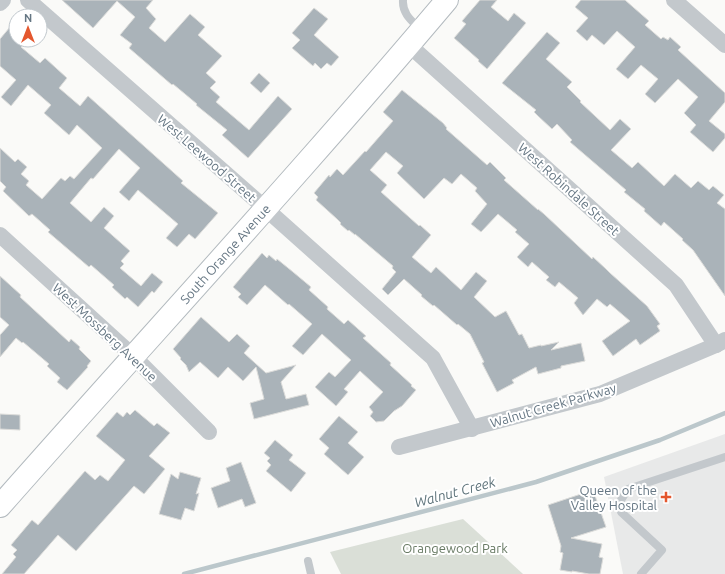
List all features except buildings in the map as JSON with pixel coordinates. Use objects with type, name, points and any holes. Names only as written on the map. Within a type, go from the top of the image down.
[{"type":"street","points":[[0,3],[3,0]]},
{"type":"street","name":"West Leewood Street","points":[[28,0],[433,358],[472,429]]},
{"type":"street","name":"South Orange Avenue","points":[[0,506],[266,209],[447,0]]},
{"type":"street","points":[[674,0],[725,45]]},
{"type":"street","name":"West Robindale Street","points":[[415,38],[676,285],[721,343]]},
{"type":"street","name":"West Mossberg Avenue","points":[[0,235],[133,356],[208,432]]},
{"type":"street","name":"Walnut Creek Parkway","points":[[399,447],[472,429],[600,394],[721,343]]},
{"type":"lane","points":[[403,0],[403,10],[415,38]]},
{"type":"lane","points":[[641,574],[662,550],[621,512],[621,500],[628,489],[725,457]]},
{"type":"lane","points":[[308,561],[311,574]]},
{"type":"shaded area","name":"Queen of the Valley Hospital","points":[[725,434],[725,574],[623,574],[604,477]]},
{"type":"green space","name":"Orangewood Park","points":[[463,519],[523,574],[341,574],[330,552]]},
{"type":"waterway","name":"Walnut Creek","points":[[184,574],[536,482],[660,440],[725,413]]},
{"type":"place","name":"Queen of the Valley Hospital","points":[[666,497]]}]
